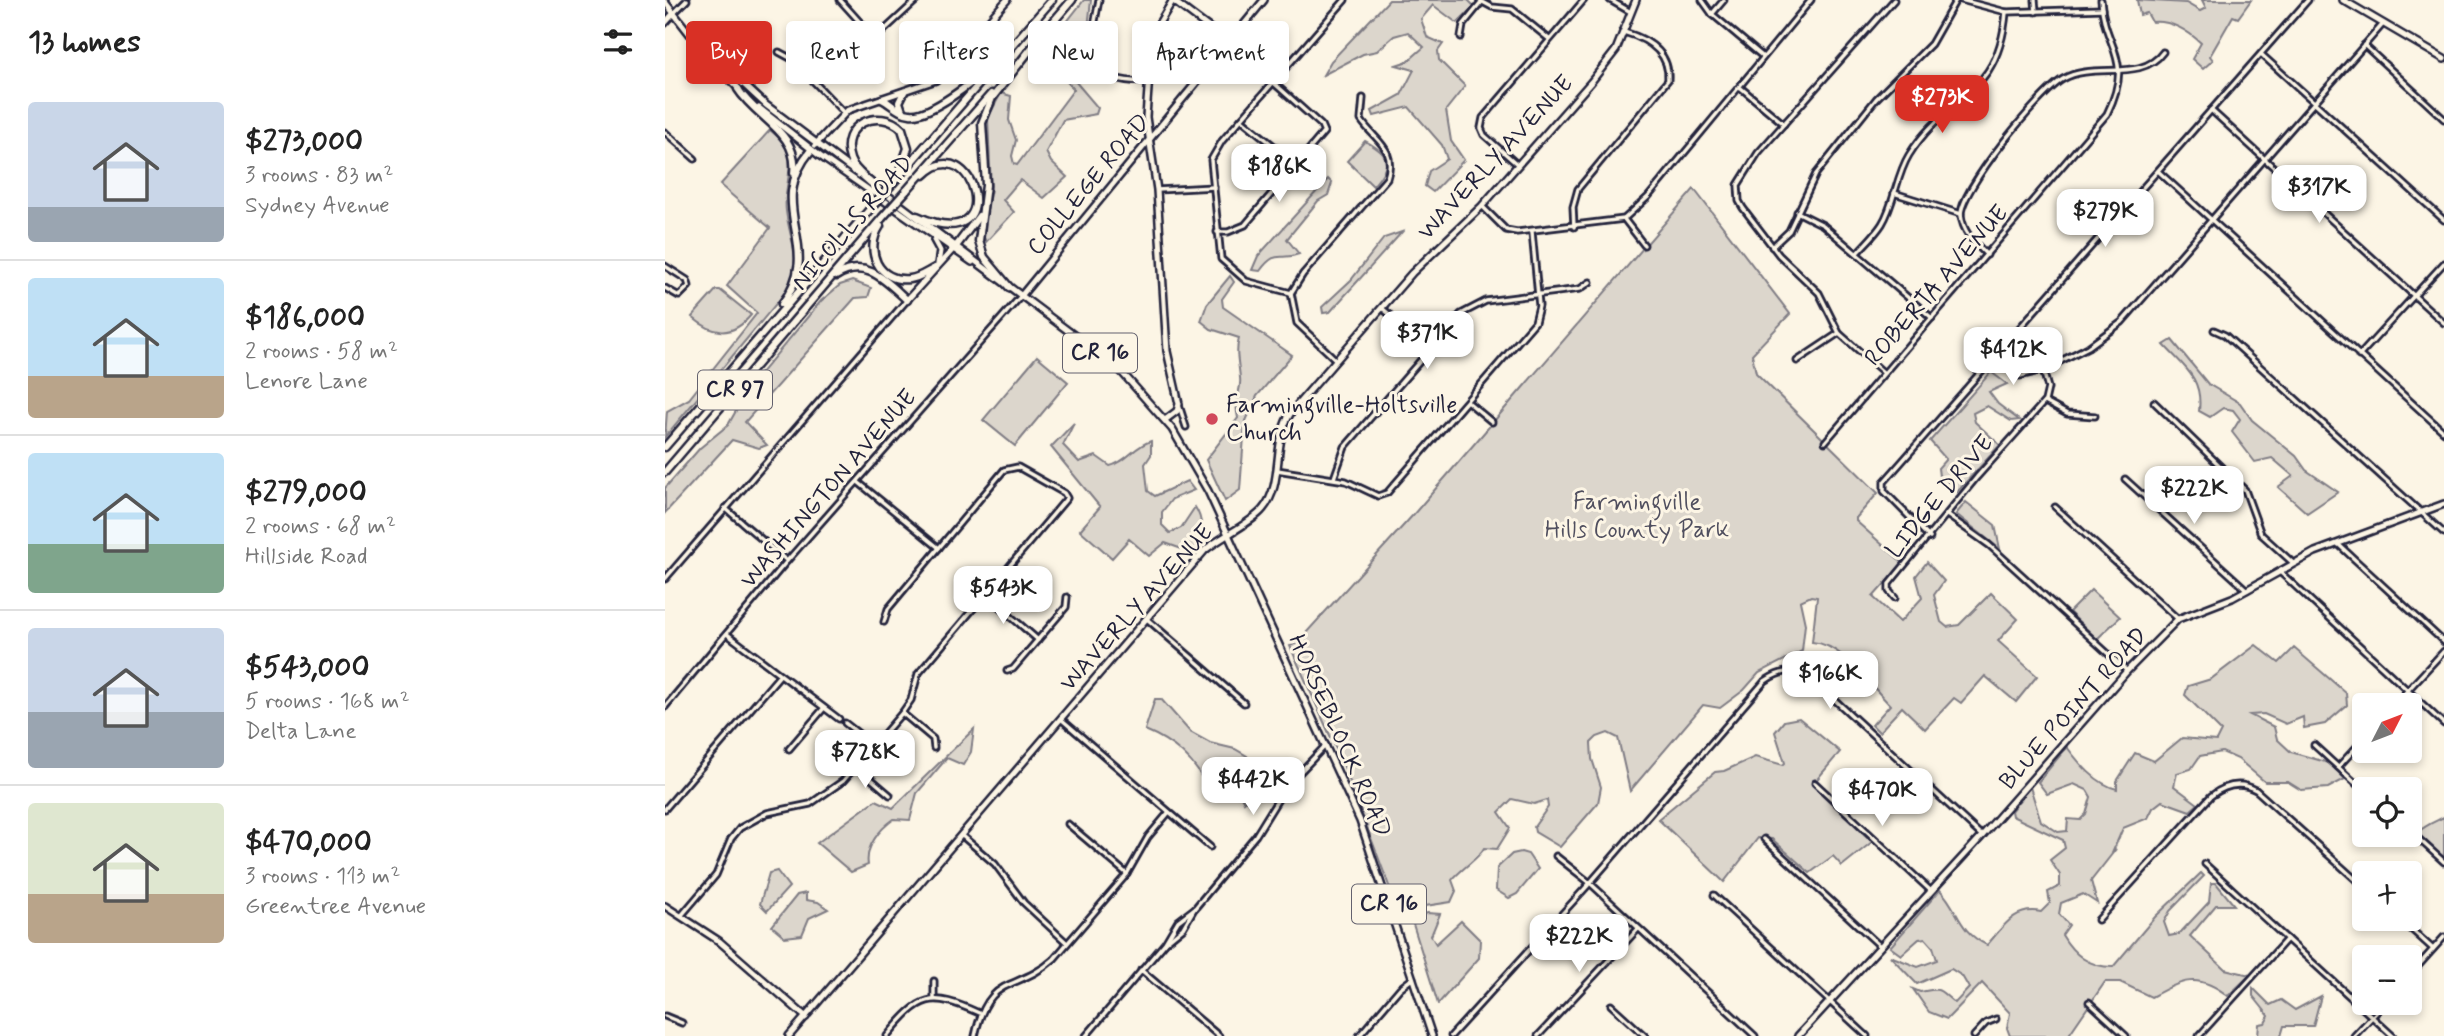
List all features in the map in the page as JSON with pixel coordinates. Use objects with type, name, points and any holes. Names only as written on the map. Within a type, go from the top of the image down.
[{"type":"highway","name":"NICOLLS ROAD","points":[[665,447],[1052,0]]},
{"type":"highway","name":"NICOLLS ROAD","points":[[1054,21],[1072,0]]},
{"type":"highway","points":[[882,99],[903,113],[913,115],[926,111],[978,77],[1016,42]]},
{"type":"highway","name":"NICOLLS ROAD","points":[[665,472],[1028,51]]},
{"type":"highway","points":[[1009,287],[981,250],[978,236],[986,185],[981,127],[984,113],[1028,53]]},
{"type":"highway","points":[[738,89],[750,106],[790,142],[795,157],[790,202],[801,250],[799,274],[788,296],[761,334]]},
{"type":"highway","points":[[903,113],[899,104],[904,92]]},
{"type":"highway","points":[[872,184],[853,164],[848,148],[853,131],[872,118],[892,121],[907,136],[907,157],[892,182]]},
{"type":"highway","points":[[793,177],[814,147]]},
{"type":"highway","points":[[907,189],[931,170],[949,166],[968,174],[976,190],[973,211],[959,224],[942,226],[917,216]]},
{"type":"highway","points":[[954,248],[982,210]]},
{"type":"highway","points":[[884,219],[872,244],[874,257],[883,271],[893,277],[905,279],[937,266]]},
{"type":"highway","points":[[832,278],[849,269],[866,268],[907,300]]},
{"type":"street","points":[[665,23],[687,0]]},
{"type":"street","points":[[840,0],[874,35],[884,33],[917,0]]},
{"type":"street","points":[[814,147],[844,113],[925,86],[945,74],[1006,0]]},
{"type":"street","points":[[1099,0],[1090,48],[1094,60],[1101,71],[1114,80],[1132,81]]},
{"type":"street","points":[[1162,21],[1173,0],[1200,21]]},
{"type":"street","name":"COLLEGE ROAD","points":[[1246,21],[1264,0]]},
{"type":"street","points":[[1289,64],[1345,0]]},
{"type":"street","points":[[1518,165],[1484,135],[1481,122],[1485,113],[1584,0]]},
{"type":"street","points":[[1610,0],[1629,11]]},
{"type":"street","name":"WAVERLY AVENUE","points":[[789,1036],[1205,550],[1263,509],[1270,498],[1285,421],[1335,359],[1422,262],[1482,206],[1606,64],[1624,32],[1629,11],[1636,0]]},
{"type":"street","points":[[1702,0],[1762,56]]},
{"type":"street","points":[[1713,13],[1724,0]]},
{"type":"street","points":[[1482,206],[1506,230],[1532,232],[1625,219],[1649,197],[1741,88],[1762,56],[1811,0]]},
{"type":"street","points":[[1884,373],[1839,333],[1819,293],[1772,247],[1742,208],[1737,194],[1738,185],[1749,166],[1894,0]]},
{"type":"street","points":[[1772,247],[1789,230],[1809,184],[1824,163],[1876,99],[1931,44],[1958,0],[2006,12],[2102,9]]},
{"type":"street","points":[[2035,0],[2036,12]]},
{"type":"street","name":"ROBERTA AVENUE","points":[[1825,442],[2107,114],[2115,97],[2119,69],[2101,0]]},
{"type":"street","points":[[1930,538],[1884,491],[1884,482],[2308,0]]},
{"type":"street","points":[[2343,0],[2444,58]]},
{"type":"street","points":[[1461,37],[1463,25],[1480,1],[1492,7],[1512,9],[1549,39]]},
{"type":"street","name":"CR 16","points":[[665,2],[686,27]]},
{"type":"street","points":[[1857,253],[1881,225],[1901,169],[1917,144],[1965,98],[1995,62],[2002,47],[2006,12]]},
{"type":"street","points":[[1993,357],[2020,376],[2043,370],[2117,327],[2263,157],[2383,24]]},
{"type":"street","points":[[1574,227],[1573,207],[1578,188],[1668,80],[1669,70],[1650,41],[1624,32]]},
{"type":"street","points":[[2364,45],[2444,119]]},
{"type":"street","points":[[779,52],[792,59],[844,113]]},
{"type":"street","points":[[1987,255],[1969,238],[1961,214],[1990,159],[2052,86],[2073,74],[2148,66],[2163,52]]},
{"type":"street","points":[[2260,54],[2444,220]]},
{"type":"street","name":"CR 16","points":[[733,84],[933,237],[954,248]]},
{"type":"street","name":"CR 16","points":[[743,84],[814,147],[917,216],[954,248],[1110,361],[1165,420]]},
{"type":"street","points":[[1147,84],[1149,139],[1157,190],[1167,351],[1187,427]]},
{"type":"street","name":"COLLEGE ROAD","points":[[1021,296],[1194,84]]},
{"type":"street","points":[[1217,232],[1229,232],[1245,225],[1324,132],[1321,125],[1272,84],[1241,119],[1211,160],[1217,232],[1221,259],[1237,276],[1291,293]]},
{"type":"street","points":[[1741,88],[1784,124]]},
{"type":"street","points":[[1335,359],[1297,323],[1291,293],[1303,274],[1387,178],[1390,157],[1382,141],[1361,120],[1363,98]]},
{"type":"street","points":[[2211,110],[2444,323]]},
{"type":"street","points":[[1241,119],[1297,164]]},
{"type":"street","points":[[665,132],[695,159]]},
{"type":"street","points":[[2158,171],[2444,432]]},
{"type":"street","points":[[1157,190],[1214,187]]},
{"type":"street","points":[[1894,193],[1961,214]]},
{"type":"street","points":[[1797,212],[1823,225],[1932,318]]},
{"type":"street","points":[[1625,219],[1644,245]]},
{"type":"street","points":[[1275,469],[1334,478],[1383,496],[1530,330],[1538,316],[1532,232]]},
{"type":"street","points":[[933,237],[940,251],[937,266]]},
{"type":"street","points":[[665,579],[954,248]]},
{"type":"street","points":[[2359,356],[2444,263]]},
{"type":"street","points":[[665,266],[673,268],[689,283],[688,289],[679,296],[665,288]]},
{"type":"street","points":[[1334,478],[1345,447],[1430,348],[1469,309],[1486,301],[1580,289],[1590,282]]},
{"type":"street","name":"WASHINGTON AVENUE","points":[[665,707],[787,561],[1021,296]]},
{"type":"street","points":[[1382,308],[1430,348]]},
{"type":"street","points":[[2214,330],[2225,335],[2444,533]]},
{"type":"street","points":[[1797,361],[1839,333]]},
{"type":"street","points":[[2043,370],[2048,388],[2045,401],[2067,414],[2095,416]]},
{"type":"street","name":"LIDGE DRIVE","points":[[1895,598],[1889,591],[1889,584],[1930,538],[1976,477],[2045,401]]},
{"type":"street","points":[[1468,402],[1492,422]]},
{"type":"street","points":[[2154,402],[2245,490],[2261,534],[2293,563]]},
{"type":"street","points":[[1165,420],[1177,411],[1179,404]]},
{"type":"street","name":"HORSEBLOCK ROAD","points":[[1165,420],[1192,459],[1363,830],[1432,1036]]},
{"type":"street","points":[[681,916],[716,875],[731,838],[740,828],[767,813],[789,810],[819,800],[856,766],[911,700],[918,674],[1067,498],[1065,493],[1018,467],[1010,467],[888,609],[884,622]]},
{"type":"street","points":[[2125,479],[2247,590]]},
{"type":"street","points":[[858,482],[939,548]]},
{"type":"street","name":"BLUE POINT ROAD","points":[[1798,1036],[1982,836],[2127,671],[2178,619],[2247,590],[2293,563],[2444,504]]},
{"type":"street","points":[[2055,507],[2178,619]]},
{"type":"street","points":[[725,508],[787,561]]},
{"type":"street","points":[[1947,515],[1989,545],[2127,671]]},
{"type":"street","points":[[2338,544],[2444,642]]},
{"type":"street","points":[[2280,572],[2444,724]]},
{"type":"street","points":[[985,594],[1038,640]]},
{"type":"street","points":[[1007,671],[1013,668],[1066,607],[1067,597]]},
{"type":"street","points":[[1147,619],[1244,703]]},
{"type":"street","points":[[727,634],[838,719]]},
{"type":"street","points":[[2407,691],[2444,651]]},
{"type":"street","points":[[1451,1036],[1590,883],[1765,681],[1774,675],[1793,670],[1811,677],[1982,836]]},
{"type":"street","points":[[665,809],[780,675]]},
{"type":"street","points":[[789,749],[824,708]]},
{"type":"street","points":[[902,713],[933,739],[934,748]]},
{"type":"street","points":[[1061,719],[1210,847]]},
{"type":"street","points":[[845,723],[873,745]]},
{"type":"street","points":[[1164,943],[1183,929],[1195,908],[1256,835],[1285,788],[1326,745]]},
{"type":"street","points":[[2314,745],[2352,780]]},
{"type":"street","points":[[2338,767],[2352,751]]},
{"type":"street","points":[[856,766],[890,795]]},
{"type":"street","points":[[1815,783],[1931,891]]},
{"type":"street","points":[[2098,920],[2211,796],[2222,788],[2237,785],[2256,790],[2352,876]]},
{"type":"street","points":[[975,1036],[979,1013],[999,989],[1040,970],[1067,943],[1127,874],[1148,837],[1169,812]]},
{"type":"street","points":[[1068,824],[1127,874]]},
{"type":"street","points":[[961,835],[995,864],[1024,903],[1067,943]]},
{"type":"street","points":[[1764,839],[1880,946]]},
{"type":"street","points":[[2422,842],[2444,862]]},
{"type":"street","points":[[1556,856],[1590,883],[1755,1036]]},
{"type":"street","points":[[2205,864],[2393,1036]]},
{"type":"street","points":[[1714,895],[1867,1036]]},
{"type":"street","points":[[1086,1036],[1164,943],[1178,921],[1195,908]]},
{"type":"street","points":[[666,910],[681,916],[719,941],[806,1017]]},
{"type":"street","points":[[1538,1036],[1638,929]]},
{"type":"street","points":[[2413,931],[2433,949]]},
{"type":"street","points":[[2422,961],[2444,937]]},
{"type":"street","points":[[2199,1036],[2287,939]]},
{"type":"street","points":[[1141,970],[1219,1036]]},
{"type":"street","points":[[1359,1036],[1400,988],[1413,978]]},
{"type":"street","points":[[934,981],[934,998]]},
{"type":"street","points":[[887,1036],[907,1012],[934,998],[949,1000],[979,1013]]},
{"type":"street","points":[[2089,1002],[2126,1036]]},
{"type":"street","points":[[1611,1005],[1645,1036]]},
{"type":"street","points":[[665,1016],[682,1023]]},
{"type":"street","points":[[2354,1036],[2372,1017]]},
{"type":"street","points":[[1974,1036],[1986,1023],[1996,1019]]},
{"type":"green space","points":[[1084,0],[1091,0],[1089,21],[1068,21]]},
{"type":"green space","points":[[1389,0],[1468,0],[1474,6],[1457,23],[1433,5],[1421,19],[1427,37],[1443,44],[1438,51],[1439,60],[1465,86],[1446,110],[1451,141],[1464,160],[1433,192],[1425,186],[1429,171],[1447,159],[1442,145],[1409,107],[1374,116],[1372,111],[1401,95],[1414,70],[1396,65],[1408,61],[1424,47],[1408,32],[1394,36],[1377,51],[1363,54],[1323,75],[1331,61]]},
{"type":"green space","points":[[2137,0],[2186,3],[2200,11],[2206,8],[2202,0],[2251,0],[2238,18],[2233,16],[2210,56],[2213,60],[2203,69],[2192,59],[2201,43],[2178,27],[2152,22],[2147,13],[2140,15]]},
{"type":"green space","points":[[1069,84],[1078,84],[1098,108],[1096,114],[1063,120],[1046,152],[1051,162],[1067,177],[1044,198],[1020,180],[1003,200],[1014,212],[986,242],[982,233],[991,189],[988,118],[1001,93],[1011,96],[1009,120],[1016,140],[1012,156],[1014,164],[1017,165],[1074,89]]},
{"type":"green space","points":[[770,130],[787,149],[789,159],[786,211],[795,257],[790,287],[665,437],[667,411],[689,399],[757,313],[727,286],[770,228],[720,185]]},
{"type":"green space","points":[[1365,141],[1380,151],[1386,160],[1384,171],[1373,186],[1347,161]]},
{"type":"green space","points":[[1328,179],[1332,183],[1328,195],[1318,201],[1287,239],[1299,254],[1275,258],[1260,271],[1252,270],[1258,256]]},
{"type":"green space","name":"Farmingville Hills County Park","points":[[1694,189],[1790,314],[1752,354],[1756,373],[1878,493],[1856,521],[1903,563],[1873,597],[1900,622],[1922,598],[1916,576],[1927,562],[1944,581],[1934,595],[1941,622],[1947,627],[1959,625],[1991,593],[2018,619],[1998,641],[2037,676],[2016,702],[1985,676],[1961,703],[1954,698],[1925,729],[1902,707],[1879,732],[1872,725],[1890,705],[1845,657],[1823,644],[1812,642],[1817,597],[1811,596],[1800,601],[1805,624],[1802,651],[1759,673],[1744,690],[1720,708],[1703,705],[1630,791],[1618,738],[1608,733],[1597,737],[1591,743],[1592,759],[1601,787],[1598,803],[1560,847],[1535,832],[1534,827],[1548,807],[1547,800],[1534,804],[1512,799],[1499,812],[1510,828],[1497,849],[1484,848],[1452,880],[1456,891],[1451,902],[1406,909],[1400,915],[1345,769],[1290,646],[1297,643],[1413,515]]},
{"type":"green space","points":[[1402,232],[1330,312],[1323,313],[1322,307],[1351,280],[1384,238]]},
{"type":"green space","points":[[1230,276],[1234,282],[1222,299],[1223,307],[1292,355],[1257,396],[1245,423],[1240,490],[1225,501],[1206,460],[1238,418],[1236,405],[1240,383],[1237,354],[1239,338],[1211,329],[1201,321],[1207,304]]},
{"type":"green space","points":[[852,281],[871,288],[868,297],[855,298],[745,422],[767,445],[759,448],[732,440],[665,513],[665,488],[700,448],[728,425],[750,386],[821,301],[840,285]]},
{"type":"green space","points":[[716,290],[720,290],[751,315],[737,328],[715,330],[707,328],[692,317]]},
{"type":"green space","points":[[2172,340],[2208,384],[2240,403],[2252,420],[2296,456],[2306,470],[2338,492],[2307,513],[2278,487],[2293,476],[2272,458],[2255,462],[2232,432],[2240,419],[2233,410],[2223,408],[2210,417],[2199,411],[2195,381],[2164,345]]},
{"type":"green space","points":[[1037,356],[1068,382],[1015,446],[983,420]]},
{"type":"green space","points":[[1991,372],[2007,384],[1989,392],[1998,404],[2019,420],[2011,421],[1987,406],[1973,413],[1975,422],[2000,445],[1957,492],[1939,476],[1938,468],[1946,459],[1930,441]]},
{"type":"green space","points":[[1074,423],[1063,445],[1079,462],[1096,456],[1110,466],[1151,441],[1151,455],[1145,464],[1148,491],[1155,496],[1187,481],[1194,490],[1172,499],[1162,512],[1162,525],[1170,533],[1181,528],[1195,507],[1201,530],[1193,553],[1165,543],[1149,556],[1129,539],[1112,558],[1080,530],[1100,507],[1051,447]]},
{"type":"green space","points":[[1966,502],[1995,525],[2000,549],[1956,514]]},
{"type":"green space","points":[[2091,590],[2120,617],[2097,639],[2069,612]]},
{"type":"green space","points":[[2256,645],[2279,663],[2294,648],[2346,693],[2347,705],[2325,724],[2304,728],[2303,717],[2286,724],[2264,714],[2250,715],[2274,727],[2277,739],[2291,752],[2329,763],[2345,779],[2328,788],[2301,790],[2288,782],[2265,782],[2238,759],[2222,752],[2200,756],[2191,769],[2177,773],[2174,786],[2198,804],[2190,811],[2162,801],[2153,808],[2148,818],[2123,828],[2113,851],[2116,849],[2091,881],[2097,903],[2083,894],[2061,903],[2059,914],[2069,925],[2062,935],[2077,954],[2097,965],[2113,967],[2155,917],[2201,873],[2204,876],[2170,911],[2164,922],[2169,936],[2179,934],[2209,902],[2211,883],[2216,883],[2234,905],[2216,905],[2190,936],[2225,969],[2250,975],[2228,996],[2199,981],[2172,986],[2151,997],[2120,982],[2105,982],[2068,1036],[2010,1036],[2007,1028],[2010,1013],[1982,983],[1947,1019],[1929,1012],[1913,989],[1920,992],[1939,990],[1955,1003],[1969,988],[1962,976],[1951,969],[1917,984],[1890,956],[1918,967],[1937,960],[1933,947],[1925,938],[1919,939],[1901,955],[1890,947],[1940,890],[1964,926],[1987,945],[2010,919],[2024,912],[2041,912],[2050,903],[2048,892],[2060,886],[2060,875],[2050,860],[2065,848],[2063,840],[2012,816],[2011,811],[2030,787],[2041,821],[2058,832],[2067,831],[2068,819],[2080,820],[2086,814],[2091,797],[2087,790],[2074,784],[2047,794],[2038,782],[2067,747],[2095,778],[2117,789],[2117,781],[2135,753],[2154,761],[2182,738],[2216,741],[2221,731],[2185,695],[2188,686],[2211,679]]},
{"type":"green space","points":[[1155,699],[1161,699],[1190,732],[1210,743],[1235,749],[1247,756],[1262,783],[1244,802],[1239,792],[1217,793],[1207,789],[1197,770],[1182,753],[1145,730]]},
{"type":"green space","points":[[1799,718],[1840,752],[1813,784],[1872,842],[1842,866],[1833,856],[1810,873],[1772,839],[1758,838],[1724,882],[1658,819],[1715,772],[1724,771],[1755,757],[1783,765],[1785,763],[1775,732],[1784,721]]},
{"type":"green space","points":[[974,729],[971,752],[963,765],[947,758],[917,793],[910,820],[894,819],[875,839],[869,851],[868,865],[851,872],[817,843],[876,800],[893,808]]},
{"type":"green space","points":[[2444,817],[2444,858],[2422,838],[2422,829]]},
{"type":"green space","points":[[1512,854],[1528,854],[1538,869],[1517,894],[1509,898],[1496,890],[1497,868]]},
{"type":"green space","points":[[777,871],[789,887],[767,911],[760,904],[769,873]]},
{"type":"green space","points":[[806,893],[806,900],[818,902],[828,909],[809,918],[802,935],[785,937],[772,926],[797,895]]},
{"type":"green space","points":[[1427,913],[1440,914],[1431,936],[1436,944],[1461,921],[1480,940],[1479,958],[1438,1004],[1412,921]]},
{"type":"green space","points":[[2253,988],[2270,1005],[2281,1000],[2295,1010],[2321,996],[2313,1026],[2284,1026],[2281,1036],[2258,1036],[2259,1024],[2265,1023],[2269,1016],[2253,996]]},
{"type":"place","name":"Farmingville-Holtsville Church","points":[[1212,419]]}]
